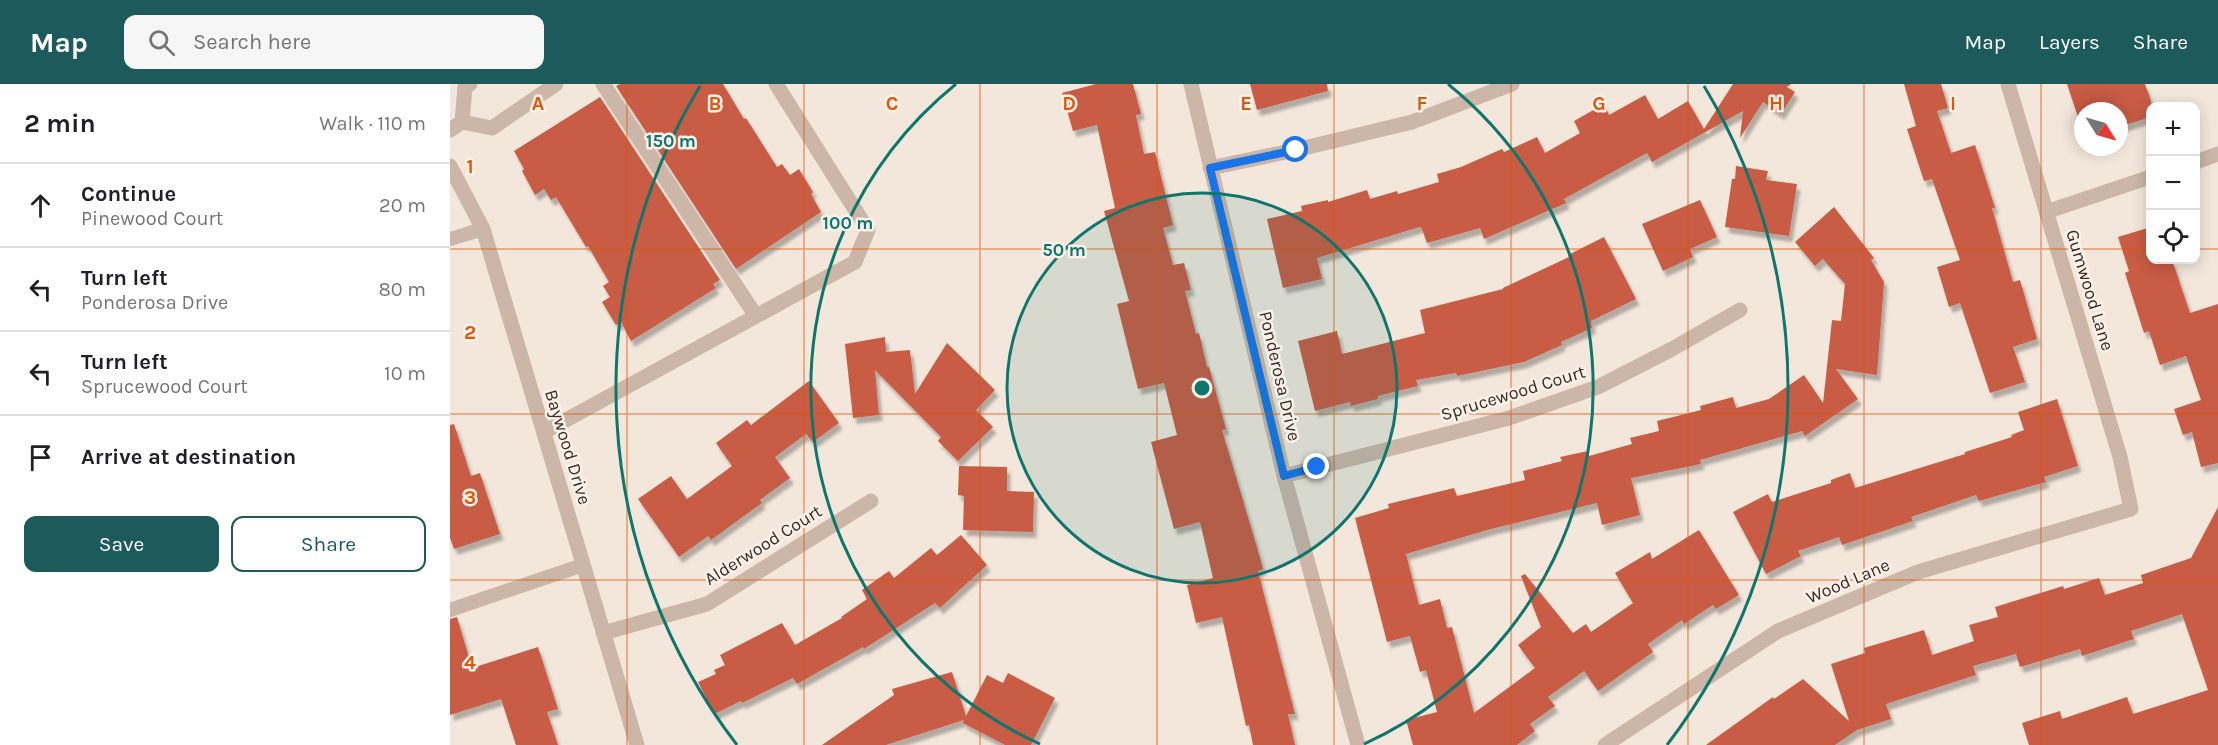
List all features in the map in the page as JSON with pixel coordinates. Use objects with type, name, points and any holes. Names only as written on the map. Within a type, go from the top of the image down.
[{"type":"street","points":[[470,84],[465,87],[456,126],[492,128],[556,84]]},
{"type":"street","points":[[603,84],[756,316]]},
{"type":"street","points":[[543,432],[855,262],[868,230],[776,84]]},
{"type":"street","name":"Ponderosa Drive","points":[[1191,84],[1284,476],[1358,745]]},
{"type":"street","points":[[1210,168],[1412,122],[1512,84]]},
{"type":"street","name":"Gumwood Lane","points":[[2008,84],[2120,457],[2131,509]]},
{"type":"street","points":[[2200,161],[2218,154]]},
{"type":"street","name":"Baywood Drive","points":[[450,166],[483,229],[637,745]]},
{"type":"street","points":[[2046,212],[2146,179]]},
{"type":"street","name":"Sprucewood Court","points":[[1284,476],[1509,418],[1598,387],[1672,349],[1740,310]]},
{"type":"street","name":"Alderwood Court","points":[[603,633],[707,604],[872,501]]},
{"type":"street","name":"Wood Lane","points":[[1605,745],[1778,631],[1918,572],[2131,509]]},
{"type":"lane","points":[[450,239],[483,229]]},
{"type":"lane","points":[[450,610],[583,565]]},
{"type":"building","points":[[620,84],[723,84],[777,167],[782,164],[790,175],[799,169],[813,192],[811,194],[821,212],[736,269],[616,86]]},
{"type":"building","points":[[1096,84],[1133,84],[1141,114],[1136,115],[1144,154],[1155,152],[1173,225],[1163,228],[1173,265],[1184,263],[1191,290],[1185,291],[1196,334],[1199,333],[1207,367],[1209,367],[1226,429],[1222,430],[1263,569],[1258,571],[1295,714],[1288,714],[1295,745],[1253,745],[1249,725],[1246,726],[1222,617],[1196,623],[1187,585],[1213,578],[1200,522],[1174,529],[1151,442],[1177,435],[1164,383],[1138,389],[1117,304],[1129,301],[1104,211],[1115,208],[1097,125],[1073,131],[1062,93]]},
{"type":"building","points":[[1250,84],[1327,84],[1328,91],[1257,110]]},
{"type":"building","points":[[1733,84],[1791,84],[1787,87],[1795,92],[1781,114],[1763,102],[1740,138],[1743,111],[1652,162],[1647,153],[1564,199],[1566,203],[1484,239],[1480,228],[1427,243],[1420,227],[1317,258],[1322,279],[1283,288],[1267,219],[1302,211],[1301,206],[1328,200],[1328,202],[1367,190],[1370,199],[1397,191],[1398,194],[1439,182],[1437,174],[1461,167],[1502,149],[1504,152],[1537,137],[1545,153],[1580,133],[1574,121],[1604,104],[1609,115],[1645,95],[1658,119],[1688,101],[1704,129]]},
{"type":"building","points":[[1904,84],[1941,84],[1948,108],[1937,111],[1951,153],[1975,145],[1995,208],[1992,208],[2013,282],[2020,280],[2037,339],[2013,347],[2025,382],[1990,393],[1960,303],[1949,307],[1937,267],[1960,260],[1932,179],[1924,181],[1907,129],[1916,126]]},
{"type":"building","points":[[2067,84],[2145,84],[2151,101],[2146,102],[2146,119],[2128,124],[2128,102],[2074,102],[2074,105]]},
{"type":"building","points":[[600,97],[720,280],[713,284],[716,288],[631,341],[621,322],[616,325],[602,302],[610,297],[603,286],[609,282],[588,246],[586,247],[556,197],[551,200],[544,189],[535,195],[514,151]]},
{"type":"building","points":[[1736,166],[1768,171],[1766,180],[1797,184],[1789,236],[1725,227]]},
{"type":"building","points":[[1700,200],[1717,237],[1690,249],[1693,257],[1663,271],[1642,224]]},
{"type":"building","points":[[1834,207],[1874,258],[1871,260],[1884,282],[1877,375],[1836,369],[1858,399],[1805,436],[1802,431],[1700,460],[1701,464],[1631,478],[1640,515],[1602,525],[1597,503],[1491,529],[1406,554],[1419,605],[1440,599],[1447,628],[1452,627],[1474,713],[1535,668],[1518,645],[1541,627],[1521,576],[1525,574],[1573,633],[1586,624],[1591,632],[1633,603],[1615,573],[1650,552],[1652,559],[1699,530],[1739,595],[1716,609],[1713,605],[1684,624],[1682,620],[1648,644],[1653,652],[1598,691],[1584,671],[1548,697],[1555,706],[1530,724],[1535,731],[1517,745],[1413,745],[1406,720],[1437,712],[1426,670],[1420,672],[1410,636],[1387,642],[1355,518],[1389,508],[1388,504],[1454,488],[1457,496],[1525,480],[1523,471],[1562,461],[1560,457],[1588,451],[1589,456],[1632,444],[1630,438],[1659,431],[1657,421],[1701,410],[1700,406],[1733,397],[1736,408],[1769,399],[1804,375],[1823,403],[1832,320],[1841,321],[1845,284],[1823,259],[1815,266],[1795,242]]},
{"type":"building","points":[[2146,229],[2146,264],[2173,264],[2190,313],[2218,304],[2218,463],[2201,467],[2192,432],[2183,435],[2174,409],[2201,400],[2186,356],[2160,365],[2149,331],[2144,333],[2125,273],[2129,271],[2118,237]]},
{"type":"building","points":[[1604,237],[1636,299],[1591,321],[1592,328],[1524,362],[1457,376],[1456,373],[1416,380],[1418,386],[1378,396],[1378,399],[1351,406],[1350,402],[1315,411],[1298,341],[1337,331],[1342,354],[1425,333],[1420,310],[1503,289]]},
{"type":"building","points":[[885,337],[886,352],[910,350],[915,394],[947,343],[995,390],[976,410],[993,427],[958,461],[938,441],[941,437],[875,370],[879,415],[853,418],[845,344]]},
{"type":"building","points":[[809,381],[839,423],[813,442],[806,434],[775,457],[790,478],[760,500],[762,503],[711,540],[708,536],[679,557],[638,499],[671,476],[687,499],[732,466],[716,443],[747,420],[751,425]]},
{"type":"building","points":[[2057,399],[2078,466],[2044,477],[2046,482],[1979,501],[1976,495],[1911,517],[1913,521],[1842,545],[1839,537],[1798,551],[1801,556],[1766,574],[1733,512],[1768,494],[1772,502],[1831,483],[1831,480],[1850,473],[1855,488],[1965,454],[1965,452],[2012,437],[2011,435],[2024,430],[2018,412]]},
{"type":"building","points":[[454,424],[471,476],[480,473],[500,534],[454,549],[450,538],[450,425]]},
{"type":"building","points":[[959,466],[1007,467],[1007,491],[1034,492],[1033,532],[963,530],[964,496],[958,495]]},
{"type":"building","points":[[2218,507],[2218,745],[2029,745],[2022,723],[2060,711],[2062,719],[2127,697],[2133,714],[2208,690],[2182,614],[2131,631],[2134,639],[2082,656],[2080,649],[2020,667],[2016,654],[1973,666],[1976,675],[1886,704],[1891,719],[1857,730],[1835,745],[1706,745],[1773,697],[1774,699],[1803,679],[1849,721],[1831,664],[1865,653],[1864,648],[1924,630],[1932,655],[1974,641],[1969,625],[1998,617],[1995,607],[2063,586],[2064,589],[2099,578],[2105,595],[2143,583],[2141,575],[2191,558]]},
{"type":"building","points":[[961,535],[987,565],[940,608],[935,603],[864,649],[863,647],[797,684],[793,678],[714,714],[698,682],[716,674],[714,670],[725,665],[720,655],[782,623],[795,645],[842,618],[867,599],[862,590],[889,571],[894,578],[931,548],[937,555]]},
{"type":"building","points":[[457,617],[470,661],[473,660],[475,667],[538,647],[558,709],[547,712],[558,745],[516,745],[501,699],[450,715],[450,619]]},
{"type":"building","points":[[952,672],[966,716],[987,675],[1003,683],[1008,673],[1055,698],[1031,745],[1005,745],[963,723],[964,720],[886,745],[822,745],[894,695],[892,689]]},
{"type":"route","points":[[1296,150],[1210,168],[1284,476],[1317,467]]}]
